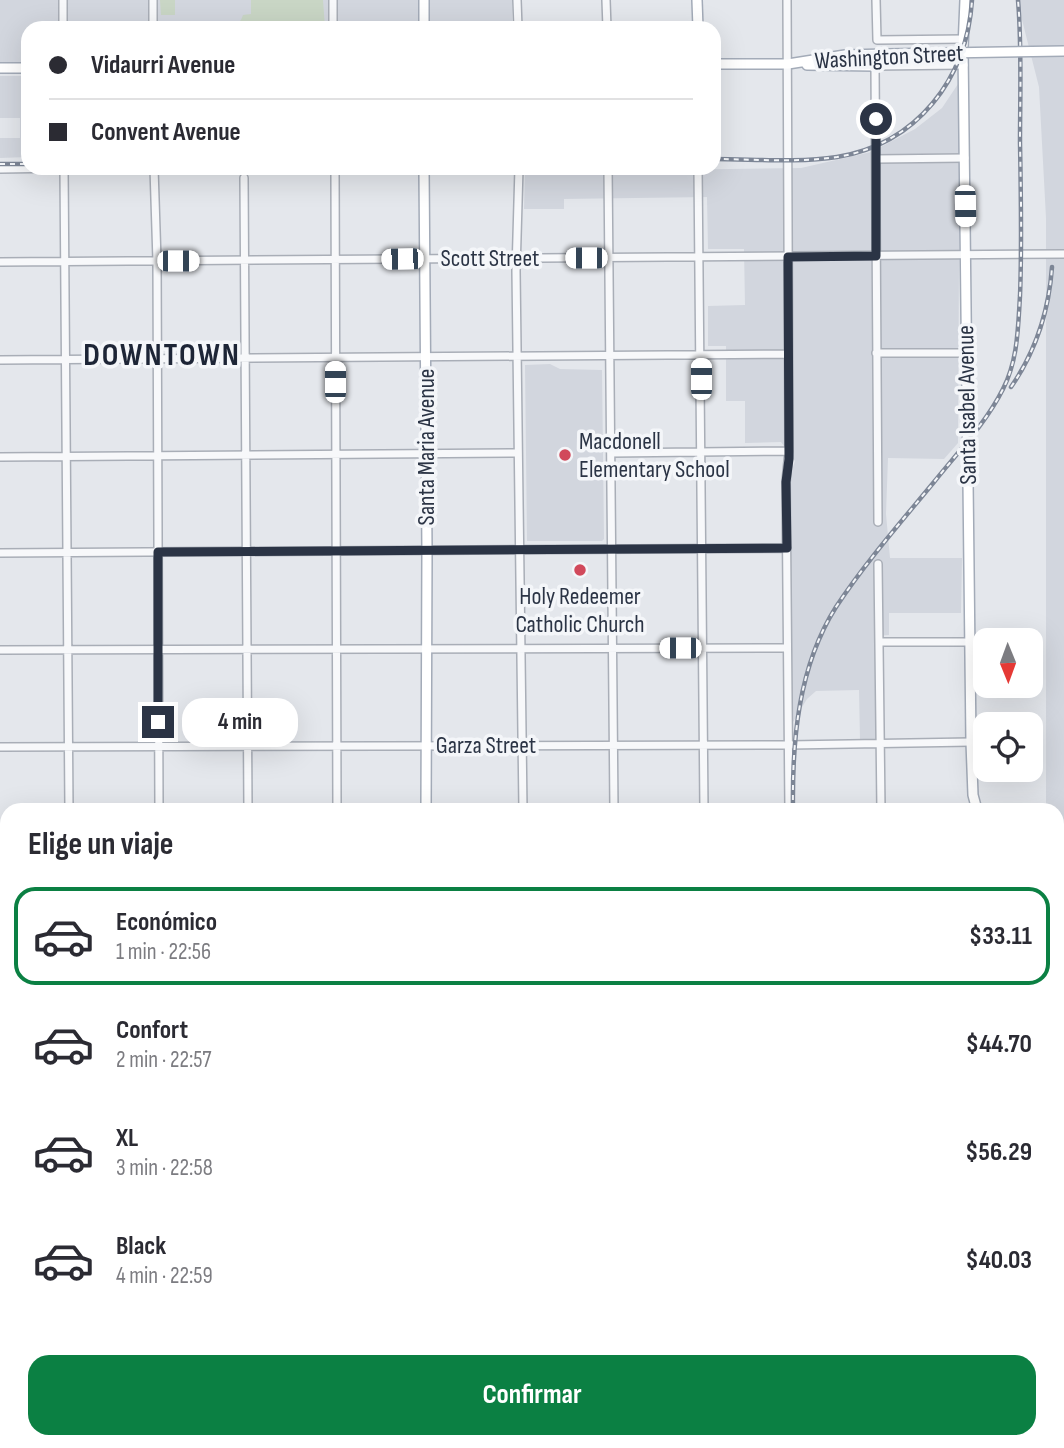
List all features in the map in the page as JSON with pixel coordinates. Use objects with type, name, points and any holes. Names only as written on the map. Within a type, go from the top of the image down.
[{"type":"main road","points":[[424,0],[424,21]]},
{"type":"main road","points":[[697,0],[698,21]]},
{"type":"main road","name":"Santa Isabel Avenue","points":[[965,0],[966,353],[971,742],[975,803]]},
{"type":"main road","name":"Washington Street","points":[[721,64],[788,64],[845,55],[1064,51]]},
{"type":"main road","points":[[788,64],[875,66]]},
{"type":"main road","points":[[0,68],[21,68]]},
{"type":"main road","name":"Santa Maria Avenue","points":[[424,175],[426,803]]},
{"type":"street","points":[[62,0],[63,21]]},
{"type":"street","points":[[153,0],[153,21]]},
{"type":"street","points":[[333,0],[333,21]]},
{"type":"street","points":[[517,0],[518,21]]},
{"type":"street","points":[[606,0],[607,21]]},
{"type":"street","points":[[787,0],[789,455],[786,482],[789,803]]},
{"type":"street","name":"Washington Street","points":[[877,0],[877,40],[964,39]]},
{"type":"street","points":[[933,40],[933,65]]},
{"type":"street","name":"Washington Street","points":[[875,66],[964,65]]},
{"type":"street","points":[[875,66],[878,522]]},
{"type":"street","points":[[876,159],[965,158]]},
{"type":"street","points":[[0,169],[21,169]]},
{"type":"street","points":[[64,175],[69,803]]},
{"type":"street","points":[[154,175],[157,261],[159,803]]},
{"type":"street","points":[[335,175],[337,803]]},
{"type":"street","points":[[519,175],[517,356],[523,803]]},
{"type":"street","points":[[608,175],[614,803]]},
{"type":"street","points":[[698,175],[704,803]]},
{"type":"street","points":[[244,177],[248,803]]},
{"type":"street","name":"Scott Street","points":[[0,262],[1064,254]]},
{"type":"street","points":[[876,353],[966,353]]},
{"type":"street","points":[[0,360],[788,354]]},
{"type":"street","points":[[0,457],[518,453]]},
{"type":"street","points":[[611,453],[789,455]]},
{"type":"street","points":[[0,553],[787,548]]},
{"type":"street","points":[[878,564],[881,803]]},
{"type":"street","points":[[880,642],[970,642]]},
{"type":"street","points":[[0,650],[787,648]]},
{"type":"street","name":"Garza Street","points":[[0,747],[971,742]]},
{"type":"shaded area","points":[[0,0],[424,0],[424,21],[21,21],[21,68],[0,68]]},
{"type":"shaded area","points":[[430,0],[512,0],[512,21],[430,21]]},
{"type":"shaded area","points":[[1017,0],[1064,0],[1064,803],[1046,803],[1046,218],[1039,87]]},
{"type":"shaded area","points":[[0,76],[21,76],[21,157],[0,158],[0,138],[20,138],[20,118],[0,118]]},
{"type":"shaded area","points":[[960,81],[958,443],[944,459],[888,458],[886,514],[890,558],[962,558],[961,613],[889,613],[889,635],[874,636],[878,730],[876,740],[860,740],[859,690],[816,691],[807,699],[790,727],[788,482],[795,461],[781,442],[745,443],[745,401],[726,401],[726,346],[708,346],[708,306],[745,305],[744,249],[708,249],[707,197],[564,199],[564,209],[524,209],[525,175],[721,175],[721,169],[801,168],[871,152],[915,129],[942,108]]},
{"type":"shaded area","name":"Macdonell Elementary School","points":[[550,364],[560,369],[602,370],[602,541],[527,541],[525,365]]},
{"type":"green space","points":[[160,0],[175,0],[175,15],[161,15]]},
{"type":"green space","points":[[251,0],[323,0],[324,21],[240,21],[243,15],[251,14]]},
{"type":"railway","points":[[721,159],[822,159],[866,150],[891,138],[914,122],[933,103],[948,81],[960,56],[968,29],[972,0]]},
{"type":"railway","points":[[793,803],[794,758],[800,705],[805,679],[823,630],[836,607],[871,559],[980,425],[996,402],[1012,367],[1018,331],[1021,258],[1018,0]]},
{"type":"railway","points":[[0,164],[21,164]]},
{"type":"railway","points":[[1011,387],[1028,359],[1040,330],[1052,267]]},
{"type":"place","name":"Macdonell Elementary School","points":[[565,455]]},
{"type":"place","name":"Holy Redeemer Catholic Church","points":[[580,570]]},
{"type":"district","name":"DOWNTOWN","points":[[162,355]]},
{"type":"route","points":[[158,722],[158,552],[787,548],[788,257],[876,256],[876,119]]}]
